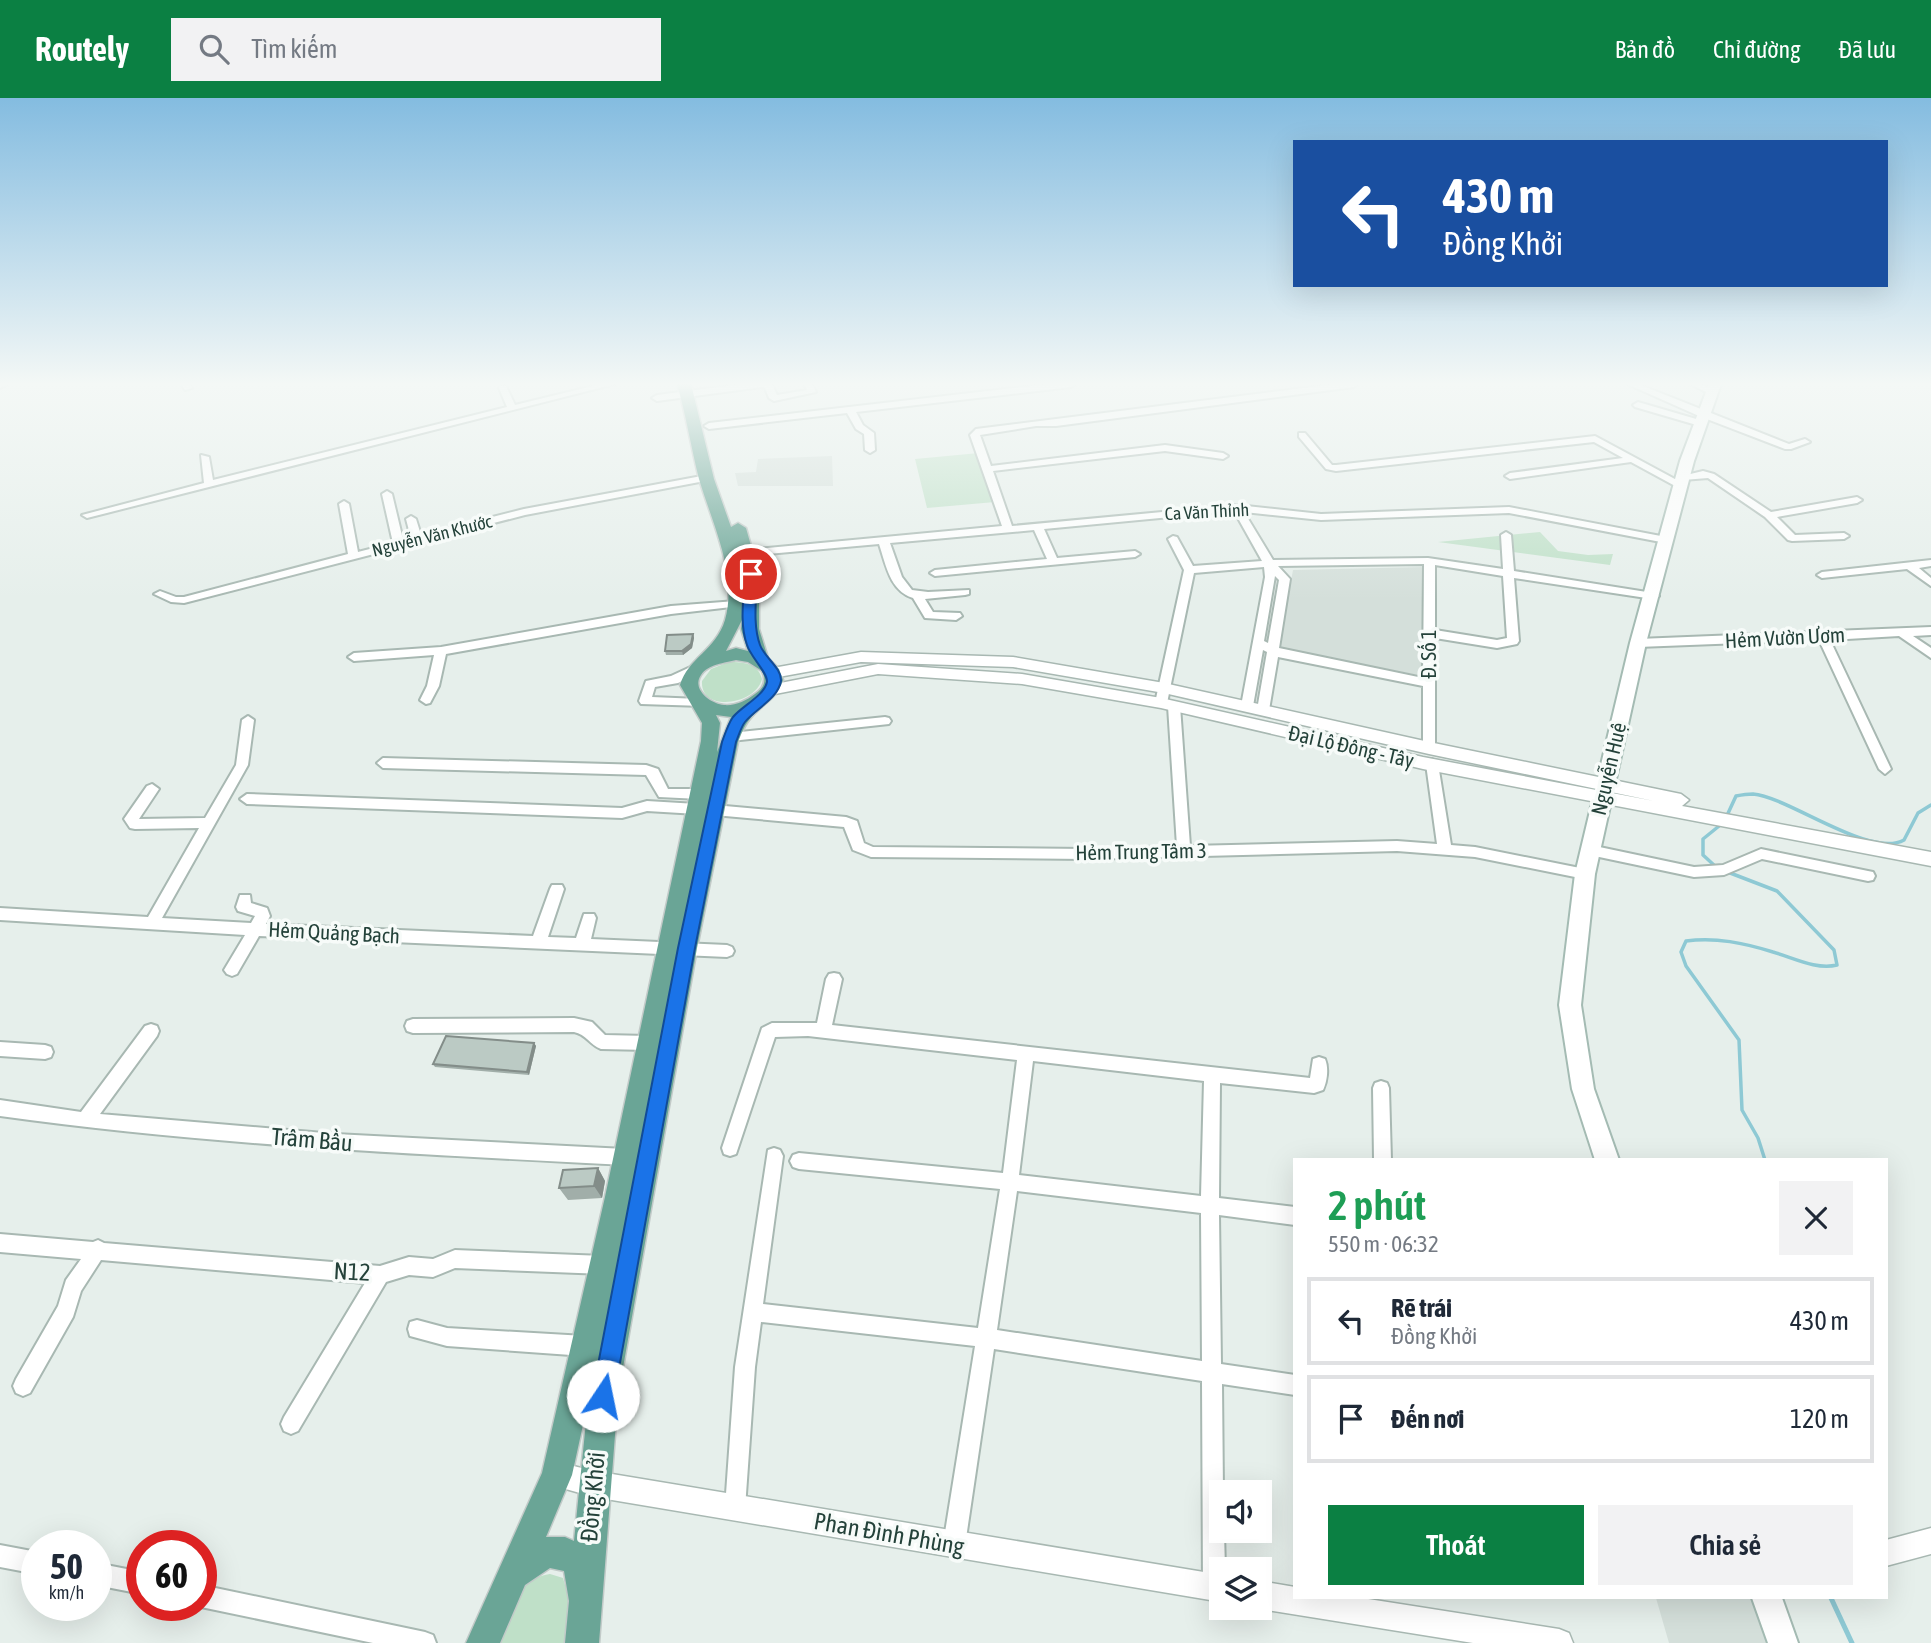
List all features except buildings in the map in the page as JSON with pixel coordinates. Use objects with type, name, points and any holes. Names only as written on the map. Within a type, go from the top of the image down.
[{"type":"main road","points":[[703,456],[707,478],[732,555],[736,604],[731,630],[725,642],[691,677],[688,686],[698,703],[724,710],[765,689],[760,659],[750,629],[752,598],[746,553],[719,476],[715,456]]},
{"type":"main road","name":"Nguyễn Huệ","points":[[1606,1158],[1583,1089],[1570,1005],[1585,874],[1638,643],[1690,456]]},
{"type":"main road","points":[[703,664],[736,654],[760,659]]},
{"type":"main road","name":"Đồng Khởi","points":[[704,805],[738,720],[765,689]]},
{"type":"main road","name":"Đồng Khởi","points":[[483,1643],[557,1475],[586,1346],[616,1265],[704,805],[710,723],[698,703]]},
{"type":"main road","name":"Đồng Khởi","points":[[582,1643],[625,1157],[648,1044],[677,948]]},
{"type":"main road","points":[[511,1581],[531,1559],[556,1551],[575,1560],[582,1570],[585,1594]]},
{"type":"main road","points":[[1767,1599],[1783,1643]]},
{"type":"street","points":[[87,514],[322,456]]},
{"type":"street","points":[[982,456],[1007,529]]},
{"type":"street","points":[[986,469],[1095,456]]},
{"type":"street","points":[[1217,456],[1223,457]]},
{"type":"street","points":[[1321,456],[1332,468],[1434,456]]},
{"type":"street","points":[[1629,456],[1682,481],[1703,474],[1711,476],[1769,515],[1792,538],[1844,536]]},
{"type":"street","points":[[204,457],[209,484]]},
{"type":"street","points":[[1510,476],[1634,459]]},
{"type":"street","name":"Nguyễn Văn Khước","points":[[160,594],[175,600],[184,600],[524,512],[707,478]]},
{"type":"street","points":[[387,494],[399,544]]},
{"type":"street","points":[[1769,515],[1857,500]]},
{"type":"street","points":[[344,504],[354,556]]},
{"type":"street","points":[[1237,508],[1269,563],[1285,579],[1263,710]]},
{"type":"street","name":"Ca Văn Thỉnh","points":[[746,553],[1237,508],[1321,517],[1509,510],[1667,540]]},
{"type":"street","points":[[411,519],[416,540]]},
{"type":"street","points":[[1037,526],[1055,564]]},
{"type":"street","points":[[1429,633],[1497,644],[1513,641],[1506,535]]},
{"type":"street","points":[[1173,539],[1189,570],[1166,699],[1184,852]]},
{"type":"street","points":[[884,542],[898,584],[906,592],[918,596],[965,592]]},
{"type":"street","points":[[935,573],[1055,564],[1135,554]]},
{"type":"street","points":[[1189,570],[1269,563],[1427,561],[1653,596]]},
{"type":"street","name":"Đ. Số 1","points":[[1427,561],[1431,756],[1446,849]]},
{"type":"street","points":[[1247,706],[1270,577],[1269,563]]},
{"type":"street","points":[[1822,575],[1931,563]]},
{"type":"street","points":[[1910,566],[1931,583]]},
{"type":"street","points":[[918,596],[929,615],[956,616]]},
{"type":"street","points":[[354,657],[442,651],[671,610],[736,604]]},
{"type":"street","name":"Hẻm Vườn Ươm","points":[[1638,643],[1931,631]]},
{"type":"street","points":[[1901,632],[1931,654]]},
{"type":"street","points":[[1823,636],[1885,769]]},
{"type":"street","points":[[1258,643],[1273,650],[1429,683]]},
{"type":"street","points":[[426,700],[433,686],[442,651]]},
{"type":"street","points":[[698,703],[645,701],[650,684],[674,680],[703,664]]},
{"type":"street","name":"Đại Lộ Đông - Tây","points":[[765,689],[878,669],[1022,678],[1166,699],[1247,706],[1431,756]]},
{"type":"street","name":"Đại Lộ Đông - Tây","points":[[1166,699],[1931,859]]},
{"type":"street","points":[[152,923],[243,765],[248,720]]},
{"type":"street","points":[[731,737],[885,721]]},
{"type":"street","points":[[383,763],[646,769],[653,772],[664,794],[704,805]]},
{"type":"street","points":[[152,789],[131,819],[135,824],[209,823]]},
{"type":"street","name":"Đại Lộ Đông - Tây","points":[[1604,791],[1730,810],[1931,847]]},
{"type":"street","points":[[247,799],[622,813],[647,806],[704,805]]},
{"type":"street","name":"Hẻm Trung Tâm 3","points":[[704,805],[846,822],[852,825],[858,846],[871,852],[1184,852],[1397,846],[1446,849],[1585,874]]},
{"type":"street","points":[[1590,850],[1657,866],[1708,873],[1724,870],[1761,854],[1868,876]]},
{"type":"street","points":[[539,940],[557,889]]},
{"type":"street","points":[[232,970],[258,929],[262,912],[243,907],[245,899]]},
{"type":"street","name":"Hẻm Quảng Bạch","points":[[0,914],[727,951]]},
{"type":"street","points":[[582,944],[589,918]]},
{"type":"street","points":[[823,1031],[834,979]]},
{"type":"street","points":[[413,1026],[573,1025],[586,1027],[601,1042],[648,1044]]},
{"type":"street","points":[[730,1148],[768,1033],[781,1029],[823,1031],[1314,1086],[1317,1085],[1319,1064]]},
{"type":"street","points":[[85,1120],[151,1031]]},
{"type":"street","points":[[0,1049],[45,1052]]},
{"type":"street","points":[[954,1545],[1010,1182],[1026,1053]]},
{"type":"street","points":[[1212,1076],[1210,1206],[1217,1557]]},
{"type":"street","points":[[1381,1088],[1383,1158]]},
{"type":"street","name":"Trâm Bầu","points":[[0,1108],[85,1120],[334,1142],[625,1157]]},
{"type":"street","points":[[735,1508],[738,1431],[774,1156]]},
{"type":"street","points":[[799,1161],[1010,1182],[1293,1216]]},
{"type":"street","name":"N12","points":[[0,1243],[98,1249],[380,1275],[409,1266],[433,1268],[455,1259],[616,1265]]},
{"type":"street","points":[[23,1386],[66,1310],[73,1287],[98,1249]]},
{"type":"street","points":[[291,1424],[380,1275]]},
{"type":"street","points":[[752,1312],[984,1338],[1293,1385]]},
{"type":"street","points":[[416,1329],[447,1337],[586,1346]]},
{"type":"street","name":"Phan Đình Phùng","points":[[557,1475],[594,1484],[1209,1587]]},
{"type":"street","points":[[1888,1552],[1931,1541]]},
{"type":"street","points":[[0,1556],[21,1560]]},
{"type":"street","points":[[1272,1597],[1559,1643]]},
{"type":"street","points":[[217,1599],[425,1643]]},
{"type":"shaded area","points":[[832,456],[833,486],[738,486],[735,473],[756,472],[758,459]]},
{"type":"shaded area","points":[[1424,567],[1423,676],[1279,648],[1293,570]]},
{"type":"shaded area","points":[[1656,1599],[1757,1599],[1773,1643],[1669,1643]]},
{"type":"green space","points":[[980,456],[995,502],[927,508],[915,459]]},
{"type":"green space","points":[[1540,532],[1558,551],[1588,555],[1613,554],[1610,565],[1438,542]]},
{"type":"green space","points":[[729,662],[745,663],[757,670],[762,679],[758,688],[750,695],[729,702],[710,698],[704,691],[702,681],[711,669]]},
{"type":"green space","points":[[550,1574],[563,1578],[569,1599],[565,1643],[496,1643],[509,1610],[521,1590],[538,1577]]},
{"type":"waterway","points":[[1715,866],[1703,855],[1703,839],[1724,822],[1736,796],[1753,794],[1768,798],[1851,835],[1889,844],[1904,840],[1918,813],[1931,805]]},
{"type":"waterway","points":[[1725,871],[1777,891],[1834,950],[1837,965],[1813,965],[1751,946],[1719,940],[1686,941],[1681,952],[1686,966],[1739,1040],[1742,1110],[1758,1138],[1764,1158]]},
{"type":"waterway","points":[[1831,1599],[1852,1643]]},
{"type":"route","points":[[603,1396],[653,1140],[686,948],[729,742],[738,720],[770,690],[774,681],[773,673],[760,659],[753,644],[750,629],[751,574]]}]
